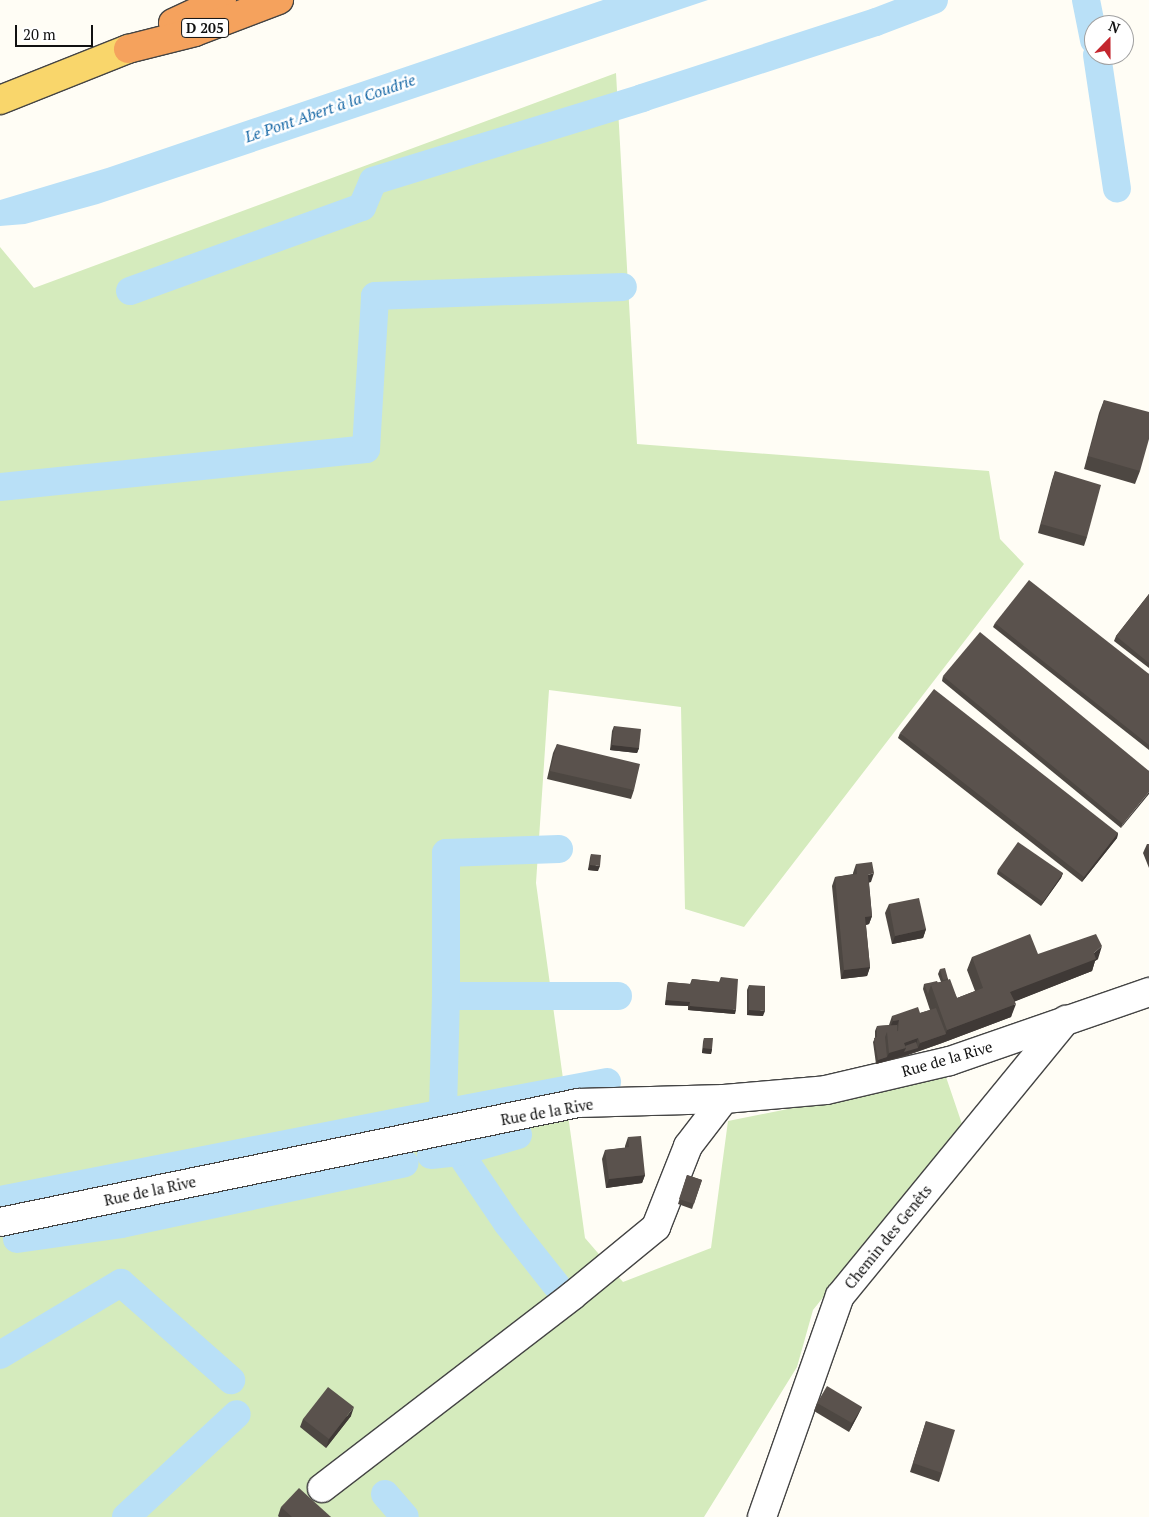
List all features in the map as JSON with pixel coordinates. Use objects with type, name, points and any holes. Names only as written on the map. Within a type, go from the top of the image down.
[{"type":"highway","name":"D 205","points":[[128,49],[188,15],[222,0]]},
{"type":"highway","name":"D 205","points":[[128,49],[195,32],[279,0]]},
{"type":"main road","name":"D 205","points":[[0,100],[128,49]]},
{"type":"street","name":"Rue de la Rive","points":[[0,1222],[578,1103],[724,1099],[836,1088],[950,1061],[1149,992]]},
{"type":"street","name":"Chemin des Genêts","points":[[762,1517],[840,1296],[1066,1020]]},
{"type":"street","points":[[322,1488],[572,1296],[656,1226],[688,1146],[724,1099]]},
{"type":"green space","points":[[616,73],[637,444],[989,471],[1000,539],[1024,564],[744,927],[685,909],[681,707],[549,690],[536,883],[585,1238],[623,1282],[711,1248],[728,1121],[946,1077],[962,1124],[813,1310],[797,1367],[704,1517],[0,1517],[0,247],[34,288]]},
{"type":"water","name":"Le Pont Abert à la Coudrie","points":[[603,0],[708,0],[98,204],[25,224],[0,226],[0,200],[107,168]]},
{"type":"building","points":[[1104,400],[1149,412],[1149,439],[1140,471],[1088,456]]},
{"type":"building","points":[[1055,471],[1101,485],[1087,537],[1041,524]]},
{"type":"building","points":[[1029,580],[1149,674],[1149,745],[995,623]]},
{"type":"building","points":[[1149,594],[1149,663],[1116,636]]},
{"type":"building","points":[[980,632],[1149,771],[1149,792],[1123,824],[943,676]]},
{"type":"building","points":[[934,689],[1118,833],[1084,877],[900,733]]},
{"type":"building","points":[[614,726],[641,729],[639,748],[612,745]]},
{"type":"building","points":[[557,744],[640,764],[634,790],[550,771]]},
{"type":"building","points":[[1018,842],[1063,873],[1043,902],[998,870]]},
{"type":"building","points":[[591,854],[601,855],[600,866],[590,865]]},
{"type":"building","points":[[872,862],[874,873],[868,875],[872,916],[865,917],[870,967],[844,970],[835,877],[857,874],[856,864]]},
{"type":"building","points":[[919,898],[926,929],[895,936],[889,904]]},
{"type":"building","points":[[1030,934],[1038,954],[1096,934],[1102,946],[1094,953],[1096,959],[1010,992],[1016,1004],[947,1030],[931,985],[950,979],[957,998],[983,988],[972,957]]},
{"type":"building","points":[[945,968],[948,979],[943,980],[940,969]]},
{"type":"building","points":[[721,977],[738,979],[736,1010],[690,1006],[690,1002],[666,1000],[668,982],[691,984],[692,979],[720,982]]},
{"type":"building","points":[[937,981],[938,983],[931,985],[928,994],[924,984]]},
{"type":"building","points":[[749,985],[765,986],[765,1011],[749,1010]]},
{"type":"building","points":[[918,1007],[920,1013],[936,1008],[946,1034],[920,1043],[918,1038],[904,1043],[906,1048],[889,1053],[887,1032],[898,1031],[899,1020],[893,1021],[892,1016]]},
{"type":"building","points":[[897,1025],[897,1032],[887,1032],[885,1037],[887,1057],[878,1060],[874,1038],[877,1037],[877,1026]]},
{"type":"building","points":[[704,1038],[713,1038],[712,1049],[703,1048]]},
{"type":"building","points":[[916,1042],[918,1048],[904,1052],[905,1046]]},
{"type":"building","points":[[641,1136],[645,1175],[609,1179],[605,1150],[629,1147],[628,1137]]},
{"type":"building","points":[[687,1175],[702,1180],[694,1204],[679,1199]]},
{"type":"building","points":[[827,1386],[862,1407],[852,1423],[817,1403]]},
{"type":"building","points":[[328,1387],[354,1407],[329,1439],[303,1419]]},
{"type":"building","points":[[926,1421],[955,1430],[942,1473],[913,1463]]},
{"type":"building","points":[[299,1488],[331,1517],[292,1517],[281,1507]]},
{"type":"waterway","points":[[130,291],[362,207],[373,181],[642,98],[876,22],[934,0]]},
{"type":"waterway","points":[[1086,0],[1089,15]]},
{"type":"waterway","points":[[1098,65],[1117,189]]},
{"type":"waterway","points":[[0,487],[366,449],[375,296],[623,287]]},
{"type":"waterway","points":[[559,849],[446,853],[446,996],[618,996]]},
{"type":"waterway","points":[[446,996],[443,1113],[607,1082]]},
{"type":"waterway","points":[[0,1200],[443,1113]]},
{"type":"waterway","points":[[518,1135],[459,1152],[507,1223],[557,1286]]},
{"type":"waterway","points":[[431,1155],[459,1152]]},
{"type":"waterway","points":[[17,1239],[121,1224],[405,1163]]},
{"type":"waterway","points":[[0,1355],[121,1283],[231,1380]]},
{"type":"waterway","points":[[126,1517],[237,1414]]},
{"type":"waterway","points":[[385,1494],[405,1517]]}]
